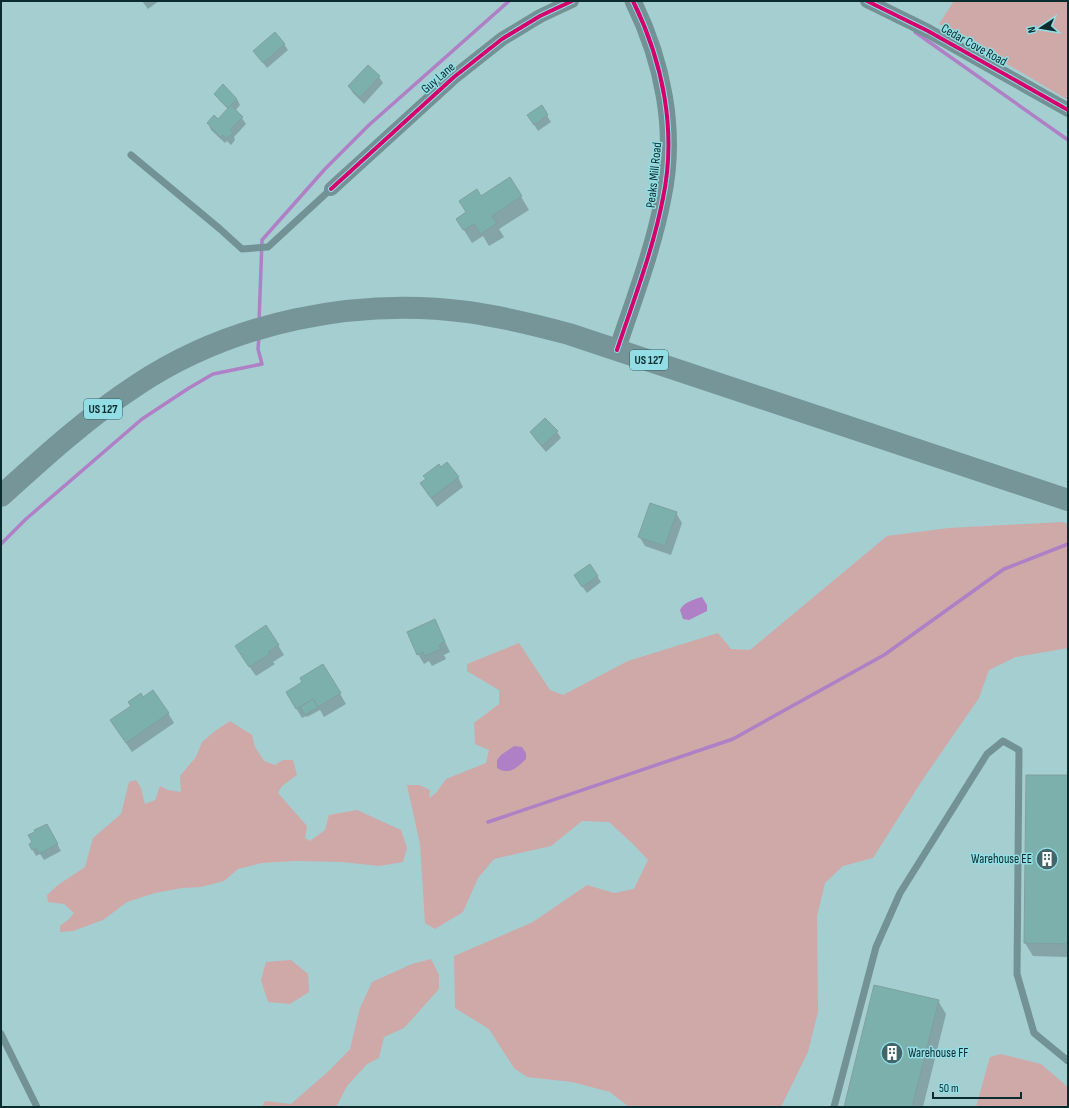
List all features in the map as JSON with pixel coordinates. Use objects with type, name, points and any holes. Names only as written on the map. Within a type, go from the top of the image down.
[{"type":"highway","name":"US 127","points":[[1,496],[76,429],[107,405],[170,365],[200,350],[237,336],[283,323],[329,314],[362,310],[403,308],[438,309],[474,313],[521,321],[569,334],[1068,500]]},
{"type":"street","name":"Guy Lane","points":[[331,188],[454,77],[502,39],[540,16],[572,1]]},
{"type":"street","name":"Peaks Mill Road","points":[[618,350],[658,223],[668,170],[669,148],[667,112],[662,81],[654,51],[643,21],[633,1]]},
{"type":"street","name":"Cedar Cove Road","points":[[867,1],[906,19],[1068,110]]},
{"type":"lane","points":[[131,155],[242,249],[268,247],[331,188]]},
{"type":"lane","points":[[834,1107],[876,947],[900,893],[987,754],[1003,740],[1019,750],[1017,974],[1034,1033],[1068,1061]]},
{"type":"lane","points":[[1,1034],[37,1107]]},
{"type":"shaded area","points":[[954,1],[1068,1],[1068,100],[939,24]]},
{"type":"shaded area","points":[[1062,522],[1068,524],[1068,648],[1016,657],[989,670],[979,698],[923,779],[873,858],[843,866],[825,883],[817,916],[818,1012],[808,1052],[781,1107],[629,1107],[610,1092],[572,1082],[527,1077],[514,1068],[489,1029],[455,1008],[454,956],[533,922],[587,885],[614,893],[634,889],[648,860],[609,822],[582,821],[551,846],[494,859],[478,878],[463,912],[435,929],[425,923],[420,844],[407,785],[419,785],[430,790],[429,798],[436,793],[446,779],[486,763],[489,750],[475,744],[474,723],[499,704],[499,690],[467,671],[467,664],[519,643],[550,690],[563,695],[628,661],[718,633],[731,649],[750,650],[887,536],[949,528]]},
{"type":"shaded area","points":[[702,597],[707,605],[707,611],[689,620],[683,619],[680,610],[681,608],[689,602]]},
{"type":"shaded area","points":[[230,721],[252,735],[255,747],[264,761],[275,765],[283,760],[293,760],[297,775],[282,786],[278,793],[307,826],[305,838],[310,841],[325,830],[329,815],[357,810],[401,830],[407,848],[403,862],[379,866],[342,862],[295,861],[262,863],[238,869],[224,881],[201,887],[182,888],[155,893],[127,902],[103,920],[73,931],[60,932],[60,926],[74,913],[64,904],[48,902],[47,895],[58,885],[85,867],[93,838],[121,814],[129,782],[136,780],[141,788],[145,804],[155,800],[160,786],[168,790],[181,792],[180,776],[196,757],[202,742]]},
{"type":"shaded area","points":[[514,746],[522,747],[526,753],[526,759],[510,771],[497,768],[497,760],[501,755]]},
{"type":"shaded area","points":[[431,959],[439,975],[439,989],[404,1028],[384,1037],[379,1058],[367,1064],[347,1086],[336,1107],[262,1107],[265,1101],[291,1104],[331,1069],[350,1049],[360,1008],[372,982],[412,964]]},
{"type":"shaded area","points":[[291,960],[308,974],[309,992],[290,1004],[268,1002],[261,980],[266,962]]},
{"type":"shaded area","points":[[1001,1054],[1041,1064],[1068,1087],[1068,1107],[976,1107],[990,1057]]},
{"type":"building","points":[[275,32],[285,44],[263,63],[253,51]]},
{"type":"building","points":[[368,65],[380,76],[360,98],[348,86]]},
{"type":"building","points":[[223,84],[237,99],[228,108],[214,94]]},
{"type":"building","points":[[231,105],[243,117],[230,130],[233,133],[226,139],[223,135],[220,137],[207,123],[214,115],[218,119]]},
{"type":"building","points":[[542,105],[548,115],[534,125],[527,115]]},
{"type":"building","points":[[510,177],[522,196],[492,216],[497,223],[481,234],[474,224],[463,230],[456,219],[466,212],[459,201],[477,189],[481,196]]},
{"type":"building","points":[[545,418],[558,431],[542,446],[530,432]]},
{"type":"building","points":[[447,462],[459,477],[431,498],[420,483],[426,479],[423,476],[439,464],[441,467]]},
{"type":"building","points":[[650,503],[677,512],[665,546],[638,537]]},
{"type":"building","points":[[590,564],[598,576],[582,587],[574,575]]},
{"type":"building","points":[[435,619],[445,642],[439,645],[441,649],[425,656],[423,652],[417,655],[407,632]]},
{"type":"building","points":[[266,625],[279,645],[268,652],[270,654],[249,667],[235,646]]},
{"type":"building","points":[[323,664],[341,693],[318,707],[313,699],[296,709],[286,692],[302,682],[300,678]]},
{"type":"building","points":[[153,690],[169,713],[126,743],[110,720],[131,706],[128,702],[141,693],[143,697]]},
{"type":"building","points":[[313,699],[318,707],[305,715],[300,707]]},
{"type":"building","name":"Warehouse EE","points":[[1026,775],[1068,775],[1068,944],[1024,943]]},
{"type":"building","points":[[47,824],[58,844],[39,854],[36,848],[32,850],[29,844],[32,842],[28,835],[35,832],[34,830]]},
{"type":"building","name":"Warehouse FF","points":[[874,985],[939,1000],[912,1107],[844,1107]]},
{"type":"waterway","points":[[259,322],[262,240],[325,169],[369,125],[509,1]]},
{"type":"waterway","points":[[915,32],[1068,140]]},
{"type":"waterway","points":[[1,544],[26,519],[142,419],[213,374],[262,364],[258,349],[259,336]]},
{"type":"waterway","points":[[488,822],[733,739],[884,655],[1004,569],[1068,544]]},
{"type":"cycle path","points":[[331,189],[454,77],[502,39],[540,16],[572,1]]},
{"type":"cycle path","points":[[617,350],[654,237],[667,173],[668,122],[664,97],[652,48],[633,1]]},
{"type":"cycle path","points":[[867,1],[928,31],[1068,110]]},
{"type":"place","name":"Warehouse EE","points":[[1047,859]]},
{"type":"place","name":"Warehouse FF","points":[[892,1053]]}]
